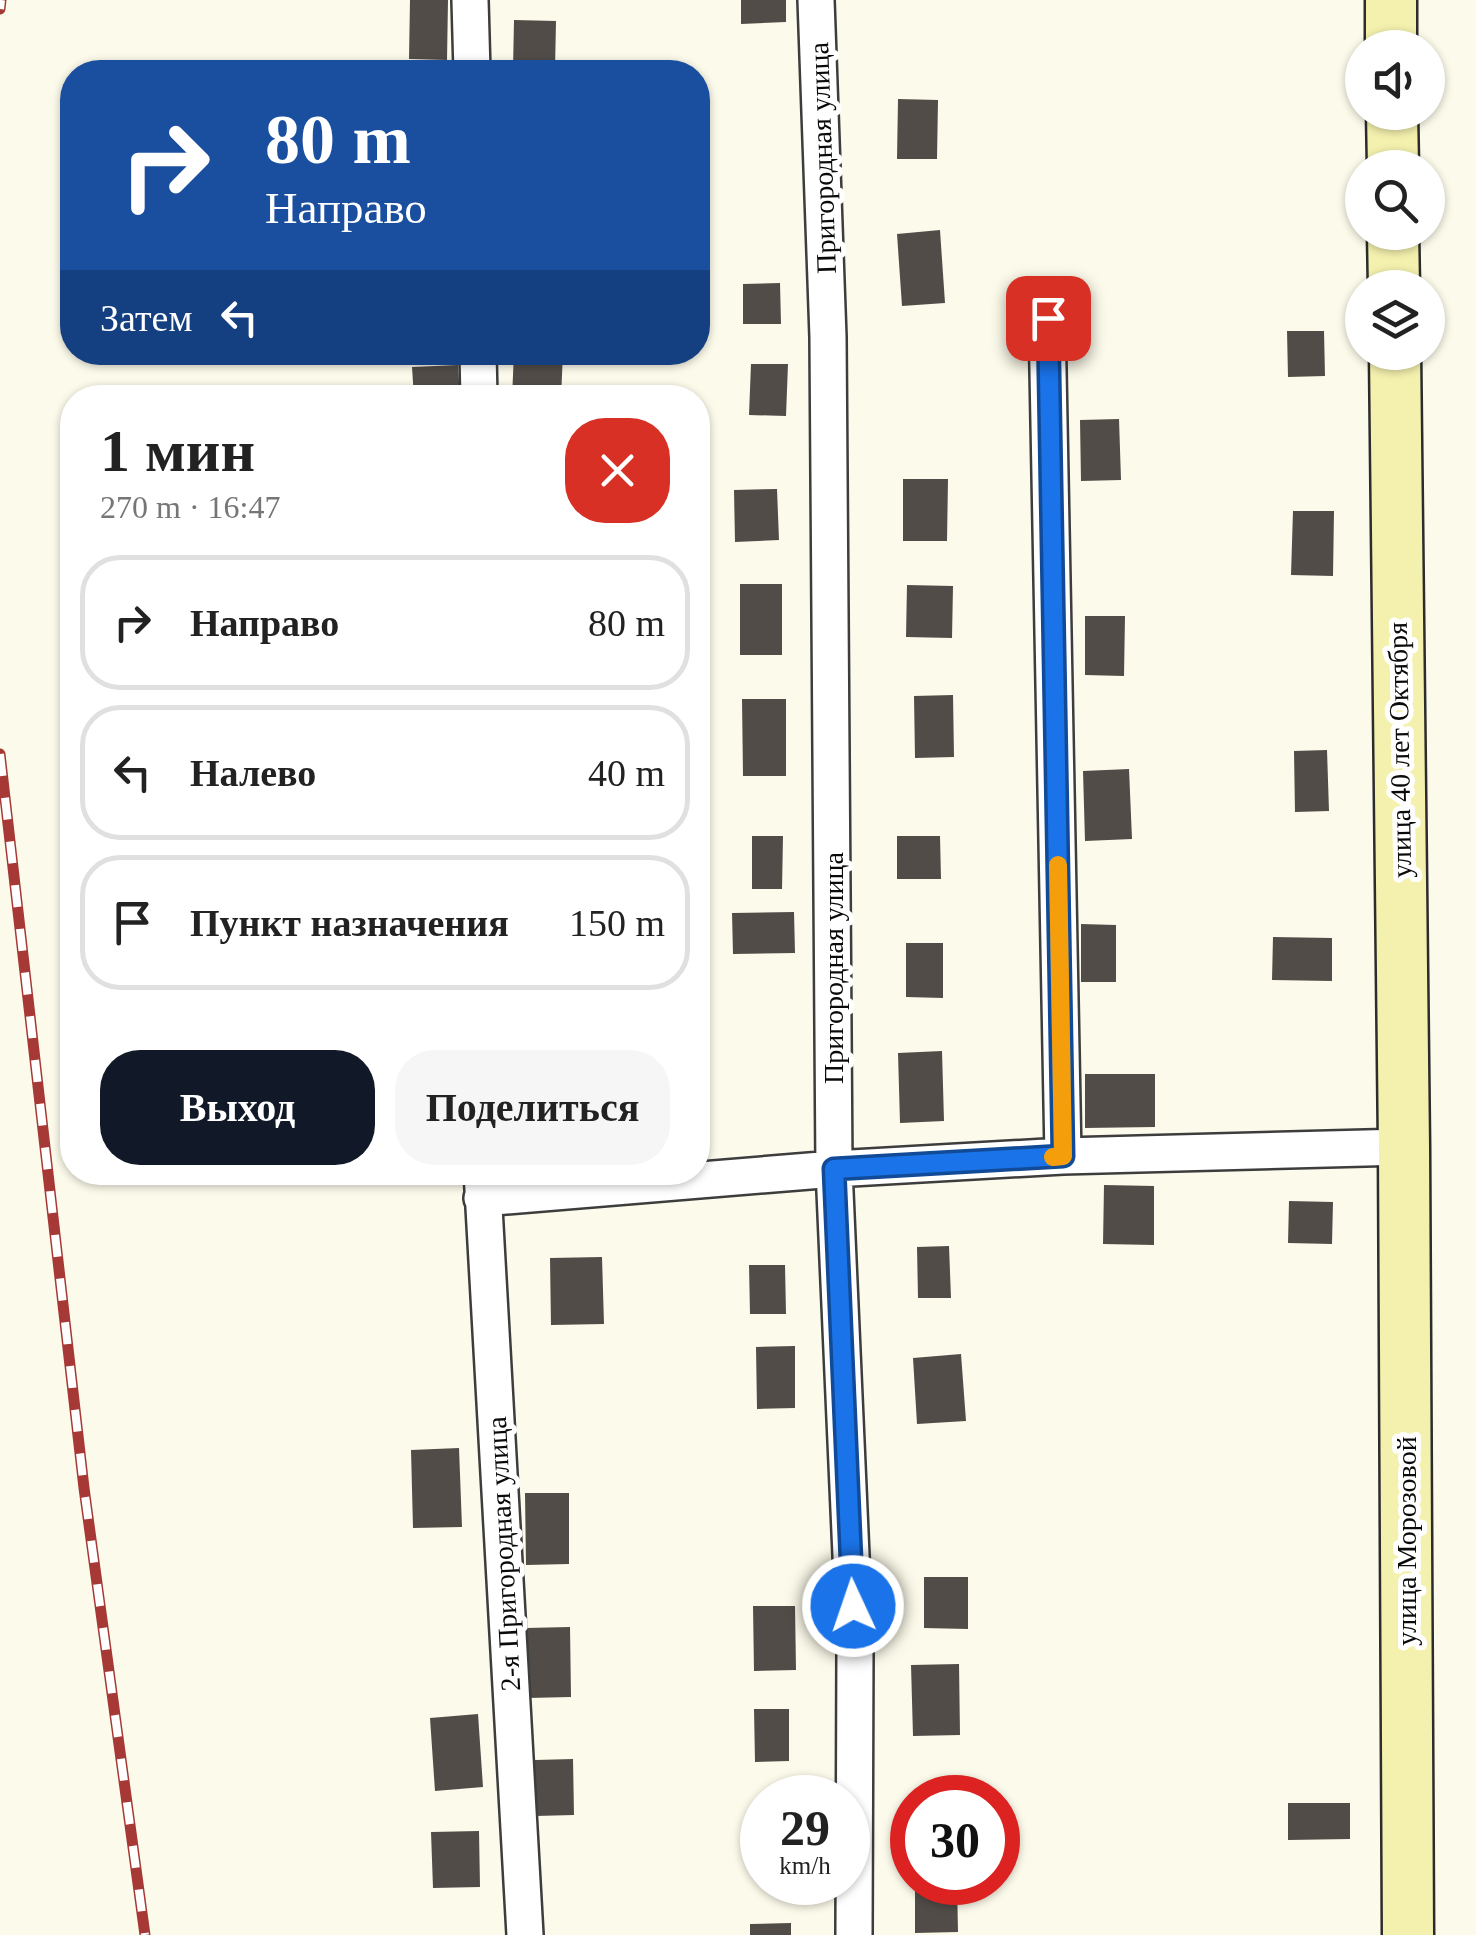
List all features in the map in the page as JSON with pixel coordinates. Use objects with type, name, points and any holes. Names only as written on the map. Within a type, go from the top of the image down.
[{"type":"main road","points":[[1391,0],[1392,30]]},
{"type":"main road","name":"улица 40 лет Октября","points":[[1395,370],[1404,1147]]},
{"type":"main road","name":"улица Морозовой","points":[[1404,1147],[1408,1935]]},
{"type":"street","points":[[470,0],[472,60]]},
{"type":"street","name":"Пригородная улица","points":[[816,0],[828,337],[834,1169],[854,1646],[854,1935]]},
{"type":"street","points":[[1048,318],[1063,1156]]},
{"type":"street","points":[[710,1175],[1063,1156],[1404,1147]]},
{"type":"street","name":"2-я Пригородная улица","points":[[482,1185],[525,1935]]},
{"type":"building","points":[[410,0],[448,0],[447,60],[409,59]]},
{"type":"building","points":[[741,0],[786,0],[786,22],[741,24]]},
{"type":"building","points":[[514,20],[556,21],[555,60],[513,60]]},
{"type":"building","points":[[898,99],[938,100],[937,159],[897,159]]},
{"type":"building","points":[[940,230],[945,303],[902,306],[897,234]]},
{"type":"building","points":[[780,283],[781,324],[743,324],[743,284]]},
{"type":"building","points":[[1287,331],[1324,331],[1325,376],[1288,377]]},
{"type":"building","points":[[751,364],[788,364],[786,416],[749,415]]},
{"type":"building","points":[[458,365],[459,385],[413,385],[412,367]]},
{"type":"building","points":[[513,365],[562,365],[562,385],[513,385]]},
{"type":"building","points":[[1119,419],[1121,480],[1081,481],[1080,420]]},
{"type":"building","points":[[903,479],[948,479],[947,541],[903,541]]},
{"type":"building","points":[[777,489],[779,540],[735,542],[734,490]]},
{"type":"building","points":[[1293,511],[1334,511],[1333,576],[1291,575]]},
{"type":"building","points":[[740,584],[782,584],[782,655],[740,655]]},
{"type":"building","points":[[907,585],[953,586],[952,638],[906,637]]},
{"type":"building","points":[[1085,616],[1125,616],[1124,676],[1085,675]]},
{"type":"building","points":[[953,695],[954,757],[915,758],[914,696]]},
{"type":"building","points":[[742,699],[786,699],[786,776],[743,776]]},
{"type":"building","points":[[1327,750],[1329,811],[1295,812],[1294,751]]},
{"type":"building","points":[[1129,769],[1132,839],[1085,841],[1083,771]]},
{"type":"building","points":[[752,836],[783,836],[782,889],[752,889]]},
{"type":"building","points":[[897,836],[940,836],[941,879],[897,879]]},
{"type":"building","points":[[794,912],[795,953],[733,954],[732,913]]},
{"type":"building","points":[[1081,924],[1116,925],[1116,982],[1081,982]]},
{"type":"building","points":[[1273,937],[1332,938],[1332,981],[1272,980]]},
{"type":"building","points":[[906,943],[943,943],[943,998],[906,997]]},
{"type":"building","points":[[942,1051],[944,1121],[900,1123],[898,1053]]},
{"type":"building","points":[[1085,1074],[1155,1074],[1155,1127],[1085,1128]]},
{"type":"building","points":[[1104,1185],[1154,1186],[1154,1245],[1103,1244]]},
{"type":"building","points":[[1289,1201],[1333,1202],[1332,1244],[1288,1243]]},
{"type":"building","points":[[949,1246],[951,1298],[918,1298],[917,1247]]},
{"type":"building","points":[[602,1257],[604,1324],[551,1325],[550,1258]]},
{"type":"building","points":[[749,1265],[785,1265],[786,1314],[750,1314]]},
{"type":"building","points":[[795,1346],[795,1408],[757,1409],[756,1347]]},
{"type":"building","points":[[961,1354],[966,1421],[917,1424],[913,1358]]},
{"type":"building","points":[[459,1448],[462,1527],[413,1528],[411,1450]]},
{"type":"building","points":[[525,1493],[569,1493],[569,1564],[526,1565]]},
{"type":"building","points":[[924,1577],[968,1577],[968,1629],[924,1628]]},
{"type":"building","points":[[753,1606],[795,1606],[796,1670],[754,1671]]},
{"type":"building","points":[[570,1627],[571,1697],[528,1698],[526,1628]]},
{"type":"building","points":[[959,1664],[960,1735],[913,1736],[911,1665]]},
{"type":"building","points":[[754,1709],[789,1709],[789,1761],[755,1762]]},
{"type":"building","points":[[478,1714],[483,1787],[435,1791],[430,1718]]},
{"type":"building","points":[[573,1759],[574,1815],[535,1816],[535,1760]]},
{"type":"building","points":[[1288,1803],[1350,1803],[1350,1839],[1288,1840]]},
{"type":"building","points":[[479,1831],[480,1887],[433,1888],[431,1832]]},
{"type":"building","points":[[915,1905],[957,1905],[958,1932],[915,1933]]},
{"type":"building","points":[[791,1923],[791,1935],[750,1935],[750,1924]]},
{"type":"railway","points":[[0,9],[1,0]]},
{"type":"railway","points":[[0,754],[84,1488],[145,1935]]},
{"type":"slow traffic","points":[[1053,1157],[1063,1156],[1058,865]]},
{"type":"route","points":[[853,1606],[834,1169],[1063,1156],[1048,318]]}]
